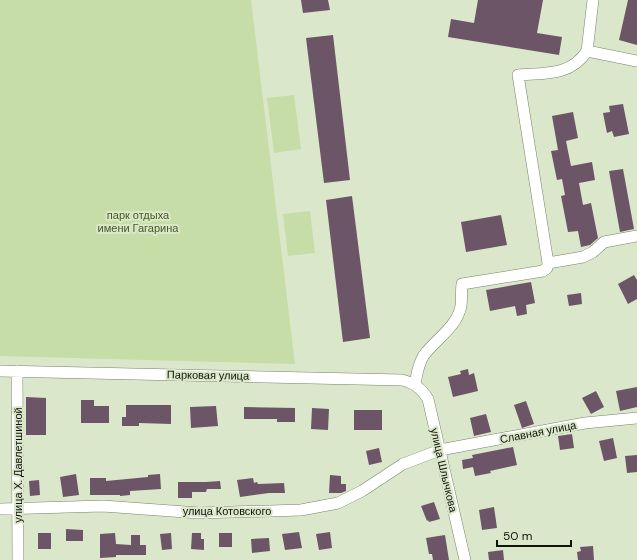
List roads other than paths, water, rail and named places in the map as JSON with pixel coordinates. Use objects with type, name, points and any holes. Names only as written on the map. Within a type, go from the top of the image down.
[{"type":"street","points":[[415,384],[419,366],[424,356],[446,332],[456,318],[461,307],[462,284],[543,271],[547,268],[548,263],[518,75],[567,70],[581,61],[587,51],[593,0]]},
{"type":"street","points":[[587,51],[637,61]]},
{"type":"street","points":[[548,263],[583,257],[593,252],[604,242],[637,236]]},
{"type":"street","name":"Парковая улица","points":[[0,371],[402,380],[415,384]]},
{"type":"street","name":"улица Х. Давлетшиной","points":[[17,371],[18,560]]},
{"type":"street","name":"улица Шлычкова","points":[[415,384],[424,392],[428,399],[465,560]]},
{"type":"street","name":"Славная улица","points":[[440,450],[585,423],[637,418]]},
{"type":"street","name":"улица Котовского","points":[[0,509],[103,506],[199,513],[302,510],[338,504],[362,491],[403,464],[440,450]]},
{"type":"park label","name":"парк отдыха имени Гагарина","points":[[138,221]]}]
